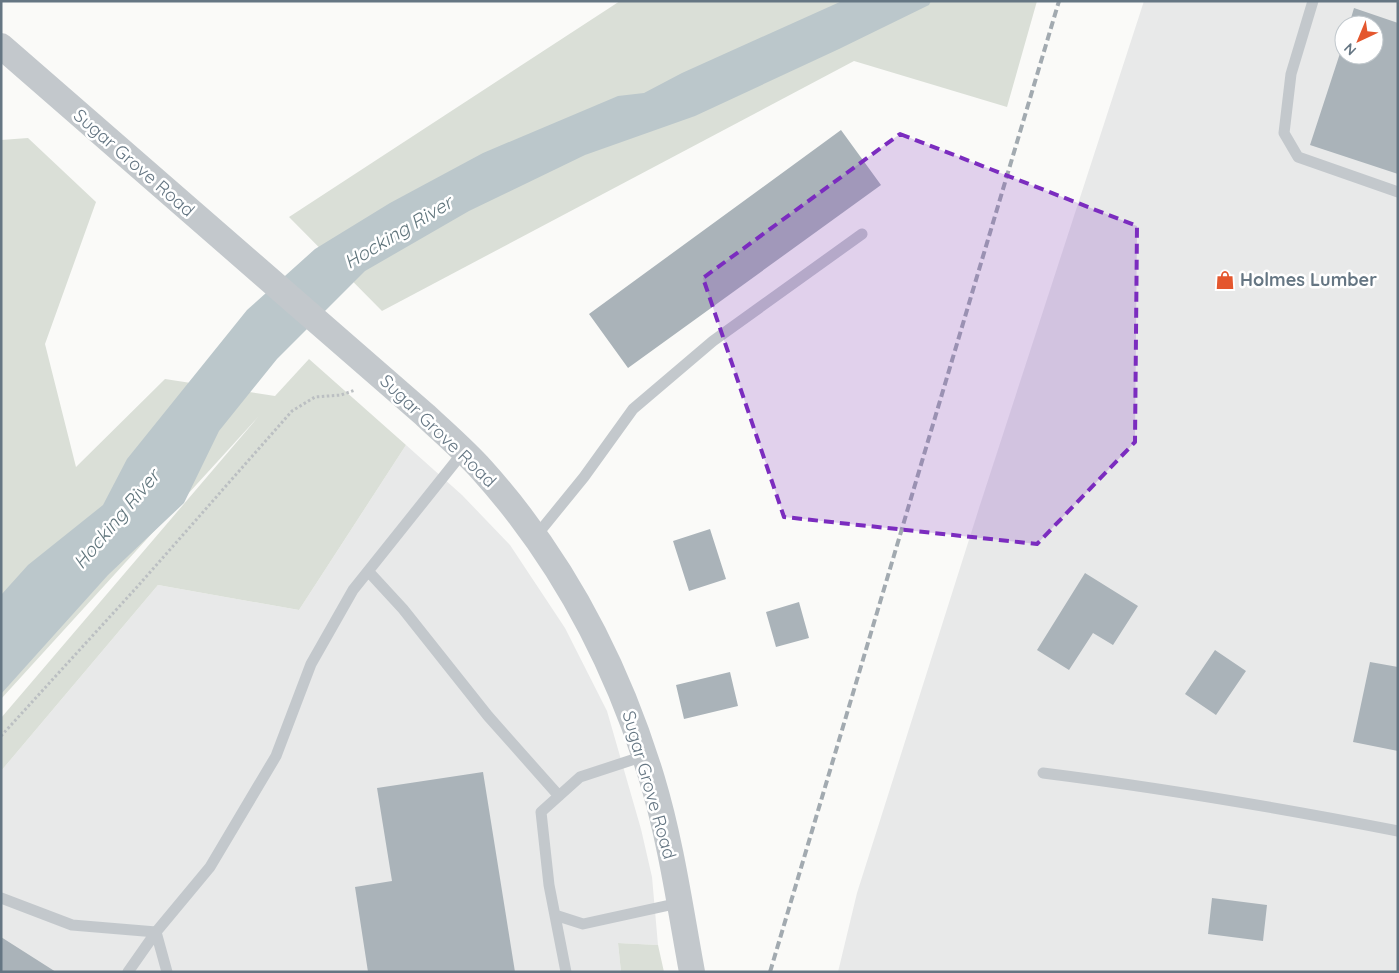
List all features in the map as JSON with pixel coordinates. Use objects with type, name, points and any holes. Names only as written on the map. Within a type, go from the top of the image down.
[{"type":"street","name":"Sugar Grove Road","points":[[1,46],[250,264],[346,345],[464,451],[482,469],[522,517],[555,564],[591,627],[612,668],[627,705],[652,780],[669,847],[692,972]]},
{"type":"lane","points":[[1313,1],[1291,74],[1284,133],[1298,157],[1398,192]]},
{"type":"lane","points":[[536,536],[584,477],[633,409],[713,341],[862,234]]},
{"type":"lane","points":[[128,972],[156,932],[210,867],[276,756],[312,664],[353,590],[464,451]]},
{"type":"lane","points":[[368,571],[403,609],[488,716],[559,796]]},
{"type":"lane","points":[[566,972],[550,885],[541,812],[580,777],[644,756]]},
{"type":"lane","points":[[1043,773],[1130,784],[1289,810],[1398,831]]},
{"type":"lane","points":[[1,898],[72,925],[156,932]]},
{"type":"lane","points":[[555,915],[583,924],[679,903]]},
{"type":"lane","points":[[156,932],[166,972]]},
{"type":"path","points":[[1,736],[143,580],[292,410],[315,397],[341,395],[360,388],[375,371]]},
{"type":"highlighted area","points":[[900,134],[1137,226],[1135,442],[1037,544],[784,517],[703,278]]},
{"type":"shaded area","points":[[620,1],[1037,1],[1007,107],[854,61],[382,311],[289,217]]},
{"type":"shaded area","points":[[1144,1],[1398,1],[1398,972],[838,972],[857,893],[980,505]]},
{"type":"shaded area","points":[[28,138],[96,202],[45,344],[76,467],[165,379],[275,396],[309,359],[406,445],[299,610],[158,585],[1,771],[1,718],[259,416],[1,699],[1,140]]},
{"type":"shaded area","points":[[406,445],[462,495],[510,545],[565,628],[607,711],[641,829],[652,877],[658,945],[618,943],[621,972],[1,972],[1,771],[158,585],[299,610]]},
{"type":"shaded area","points":[[618,943],[658,945],[664,972],[621,972]]},
{"type":"water","name":"Hocking River","points":[[842,1],[931,1],[929,5],[839,49],[695,116],[585,155],[469,211],[365,271],[277,359],[219,431],[184,503],[108,575],[1,694],[1,595],[28,565],[103,505],[127,459],[247,310],[315,249],[390,203],[483,153],[618,96],[644,93],[682,73]]},
{"type":"building","points":[[1354,8],[1375,15],[1352,15]]},
{"type":"building","points":[[1384,18],[1398,23],[1398,174],[1310,145],[1336,65],[1384,65]]},
{"type":"building","points":[[841,130],[881,185],[628,368],[589,314]]},
{"type":"building","points":[[710,529],[726,579],[689,591],[673,541]]},
{"type":"building","points":[[1085,573],[1138,606],[1113,645],[1093,633],[1069,670],[1037,650]]},
{"type":"building","points":[[799,602],[809,638],[776,647],[766,612]]},
{"type":"building","points":[[1215,650],[1246,671],[1216,715],[1185,694]]},
{"type":"building","points":[[1370,662],[1398,667],[1398,751],[1353,742]]},
{"type":"building","points":[[730,672],[738,706],[684,719],[676,685]]},
{"type":"building","points":[[483,772],[515,972],[368,972],[355,887],[392,881],[377,788]]},
{"type":"building","points":[[1212,898],[1267,905],[1263,941],[1208,934]]},
{"type":"building","points":[[1,937],[56,972],[1,972]]},
{"type":"railway","points":[[770,972],[1059,1]]},
{"type":"place","name":"Holmes Lumber","points":[[1225,280]]}]
